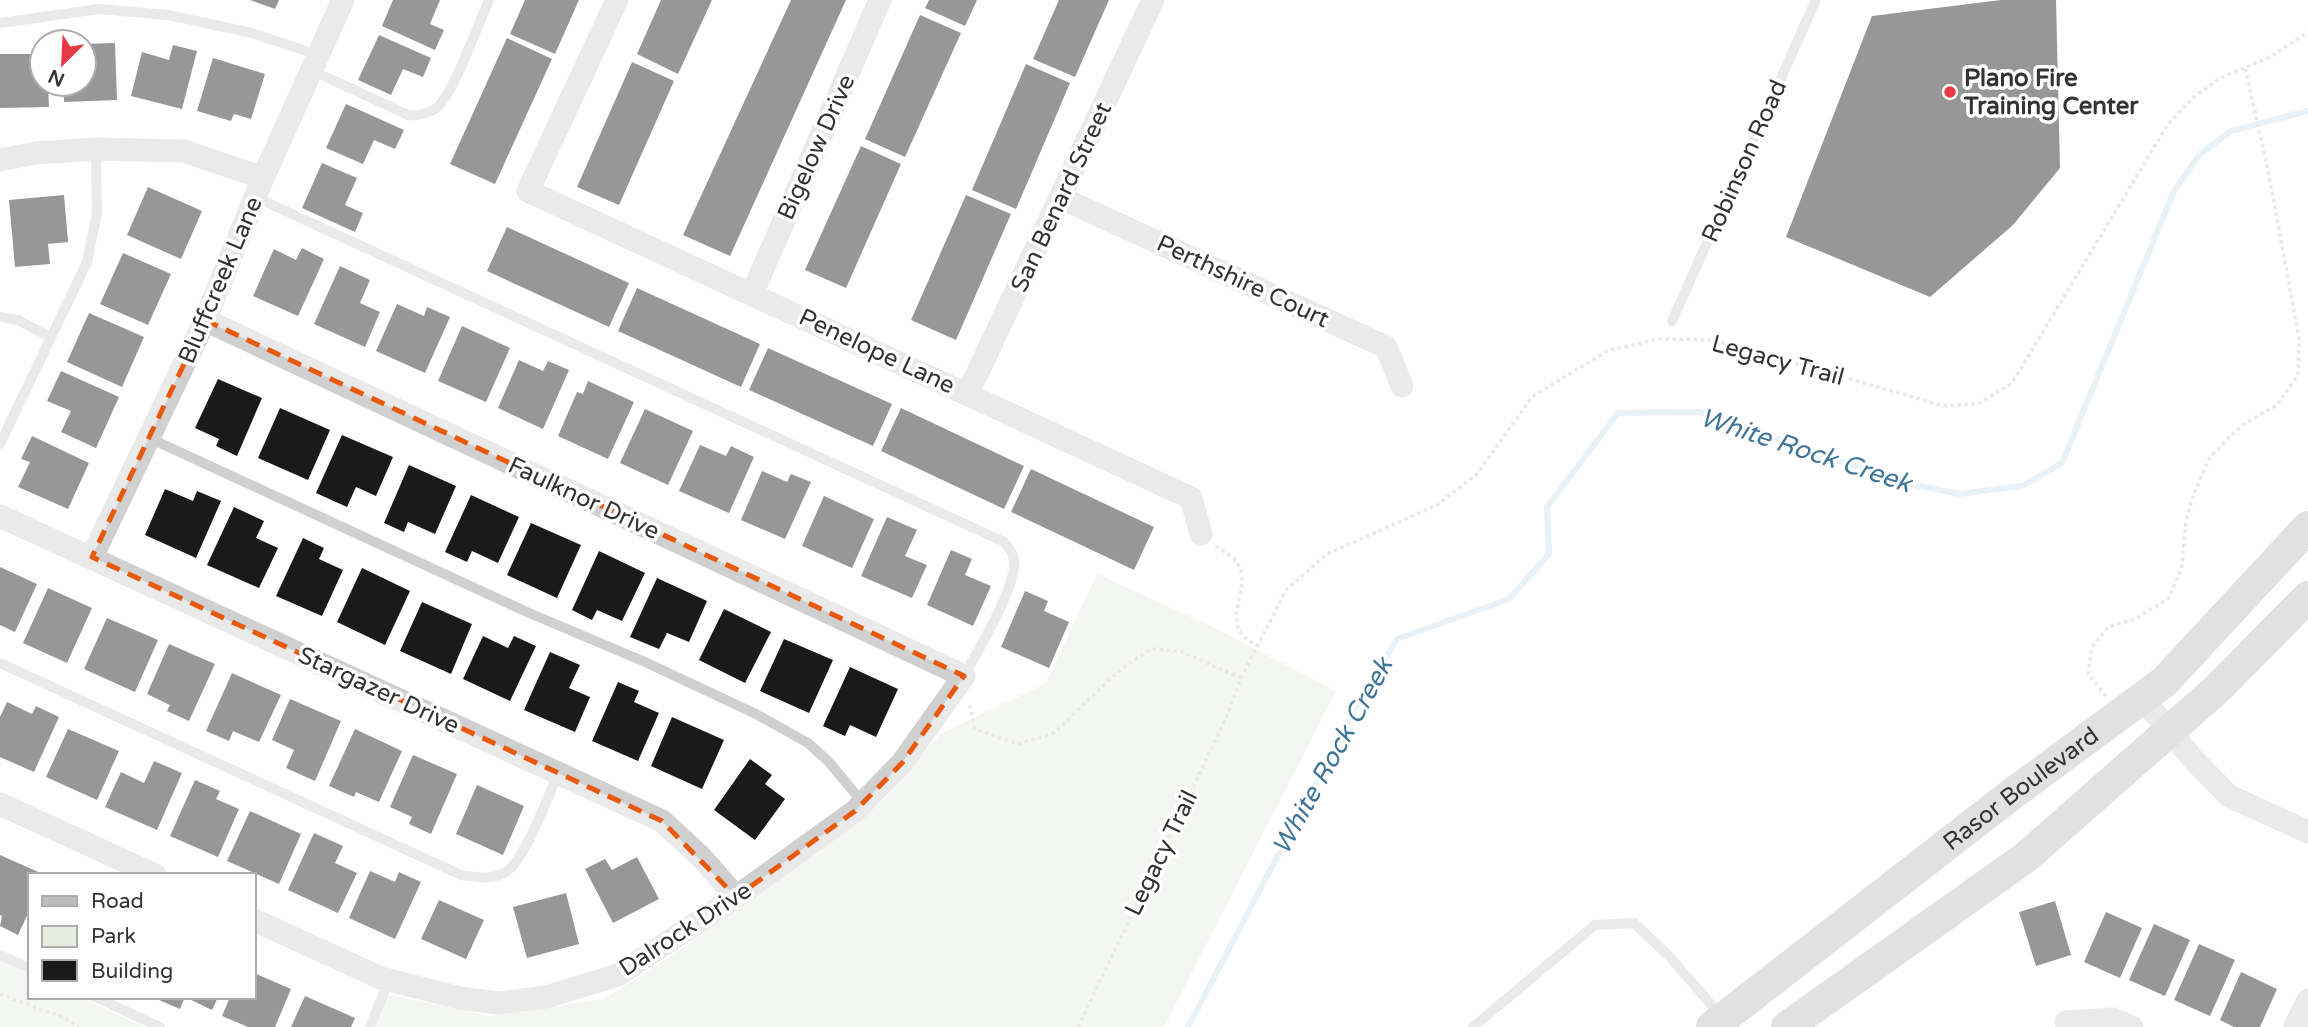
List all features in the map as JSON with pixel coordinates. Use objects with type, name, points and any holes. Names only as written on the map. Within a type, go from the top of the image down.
[{"type":"main road","name":"Rasor Boulevard","points":[[1721,1024],[2012,794],[2164,682],[2308,527]]},
{"type":"main road","name":"Rasor Boulevard","points":[[1787,1027],[2026,857],[2217,690],[2308,597]]},
{"type":"street","name":"Bluffcreek Lane","points":[[92,557],[205,320],[259,188],[343,0]]},
{"type":"street","name":"Penelope Lane","points":[[617,0],[528,191],[1191,498],[1201,534]]},
{"type":"street","name":"Bigelow Drive","points":[[752,294],[880,0]]},
{"type":"street","name":"San Benard Street","points":[[968,393],[1153,0]]},
{"type":"street","points":[[0,160],[36,153],[96,149],[184,151],[259,188]]},
{"type":"street","name":"Perthshire Court","points":[[1061,198],[1386,348],[1402,386]]},
{"type":"street","name":"Faulknor Drive","points":[[205,320],[964,676]]},
{"type":"street","name":"Stargazer Drive","points":[[0,516],[662,821],[702,858],[736,897]]},
{"type":"street","name":"Dalrock Drive","points":[[256,921],[380,978],[460,998],[498,1003],[546,997],[618,975],[736,897],[855,811],[902,763],[964,676]]},
{"type":"street","points":[[2142,698],[2194,760],[2229,796],[2308,832]]},
{"type":"street","points":[[0,804],[151,873]]},
{"type":"street","points":[[2295,1027],[2308,1000]]},
{"type":"street","points":[[2066,1022],[2113,1019],[2132,1027]]},
{"type":"lane","points":[[0,23],[99,9],[168,15],[252,33],[315,62],[408,115],[418,116],[435,109],[447,94],[489,0]]},
{"type":"lane","name":"Robinson Road","points":[[1672,321],[1816,0]]},
{"type":"lane","points":[[0,444],[87,262],[97,213],[96,149]]},
{"type":"lane","points":[[259,188],[1003,542],[1014,559],[1010,583],[985,639],[964,676]]},
{"type":"lane","points":[[0,317],[18,320],[50,337]]},
{"type":"lane","points":[[149,438],[515,607],[645,662],[756,714],[808,743],[829,762],[863,803]]},
{"type":"lane","points":[[0,663],[461,875],[484,879],[505,873],[518,862],[558,773]]},
{"type":"lane","points":[[1473,1027],[1595,925],[1633,923],[1669,956],[1721,1024]]},
{"type":"lane","points":[[0,954],[28,967]]},
{"type":"lane","points":[[370,1027],[389,980]]},
{"type":"lane","points":[[98,999],[160,1027]]},
{"type":"path","name":"Legacy Trail","points":[[1078,1027],[1226,718],[1257,645],[1286,590],[1327,554],[1437,505],[1477,474],[1532,397],[1607,351],[1659,339],[1713,340],[1944,406],[1978,404],[2012,383],[2168,124],[2194,97],[2220,78],[2270,57],[2308,32]]},
{"type":"path","points":[[2110,702],[2088,674],[2092,647],[2108,627],[2135,619],[2169,598],[2182,566],[2186,520],[2194,493],[2210,457],[2242,425],[2277,405],[2298,375],[2299,338],[2267,165],[2245,67]]},
{"type":"path","points":[[1201,534],[1234,558],[1239,566],[1242,580],[1236,620],[1240,633],[1257,645]]},
{"type":"path","points":[[975,729],[1017,744],[1054,733],[1122,668],[1151,649],[1180,651],[1241,678]]},
{"type":"path","points":[[0,994],[62,1017],[79,1027]]},
{"type":"highlighted area","points":[[205,320],[964,676],[902,763],[855,811],[736,897],[662,821],[92,557]]},
{"type":"green space","points":[[1097,574],[1213,627],[1336,691],[1164,1027],[375,1027],[389,995],[491,1016],[604,999],[677,952],[883,801],[940,734],[1045,684]]},
{"type":"green space","points":[[0,960],[28,973],[28,999],[84,999],[145,1027],[0,1027]]},
{"type":"building","points":[[250,0],[279,0],[275,9]]},
{"type":"building","points":[[393,0],[440,0],[430,24],[444,30],[435,50],[382,26]]},
{"type":"building","points":[[525,0],[579,0],[555,54],[510,34]]},
{"type":"building","points":[[661,0],[712,0],[678,74],[637,54]]},
{"type":"building","points":[[791,0],[846,0],[730,256],[683,235]]},
{"type":"building","points":[[929,0],[977,0],[965,26],[925,8]]},
{"type":"building","points":[[1059,0],[1109,0],[1075,77],[1033,59]]},
{"type":"building","name":"Plano Fire Training Center","points":[[2001,0],[2056,0],[2060,168],[2013,225],[1930,297],[1786,237],[1872,16]]},
{"type":"building","points":[[920,15],[961,33],[905,157],[865,139]]},
{"type":"building","points":[[379,35],[431,58],[423,77],[403,69],[391,95],[358,80]]},
{"type":"building","points":[[507,38],[552,59],[495,184],[450,164]]},
{"type":"building","points":[[115,43],[117,100],[64,102],[64,98],[98,98],[98,44]]},
{"type":"building","points":[[173,45],[197,51],[182,109],[131,96],[142,52],[169,60]]},
{"type":"building","points":[[0,54],[28,54],[28,98],[49,98],[49,107],[0,108]]},
{"type":"building","points":[[213,58],[265,74],[251,119],[234,114],[231,121],[197,111]]},
{"type":"building","points":[[632,62],[674,81],[619,205],[577,187]]},
{"type":"building","points":[[1026,64],[1070,83],[1016,209],[972,190]]},
{"type":"building","points":[[346,104],[404,130],[395,149],[374,140],[363,164],[326,148]]},
{"type":"building","points":[[861,146],[901,164],[846,288],[805,270]]},
{"type":"building","points":[[322,163],[357,178],[345,205],[363,213],[355,232],[302,208]]},
{"type":"building","points":[[148,187],[202,211],[181,259],[127,235]]},
{"type":"building","points":[[64,195],[68,242],[48,244],[50,264],[15,267],[9,200]]},
{"type":"building","points":[[966,195],[1011,214],[956,340],[911,320]]},
{"type":"building","points":[[507,227],[629,283],[609,327],[487,271]]},
{"type":"building","points":[[302,248],[324,259],[298,316],[253,296],[274,249],[296,260]]},
{"type":"building","points":[[123,253],[171,274],[148,325],[100,304]]},
{"type":"building","points":[[340,266],[370,280],[360,303],[380,312],[365,347],[314,324]]},
{"type":"building","points":[[637,288],[760,344],[741,387],[618,331]]},
{"type":"building","points":[[397,304],[424,316],[427,307],[450,317],[425,373],[376,351]]},
{"type":"building","points":[[89,313],[144,337],[122,387],[67,362]]},
{"type":"building","points":[[462,326],[510,348],[486,402],[438,381]]},
{"type":"building","points":[[768,348],[892,404],[873,446],[749,390]]},
{"type":"building","points":[[519,360],[543,371],[548,361],[569,370],[543,429],[498,408]]},
{"type":"building","points":[[61,371],[119,397],[96,448],[61,432],[71,411],[47,401]]},
{"type":"building","points":[[218,379],[262,398],[237,456],[216,446],[219,439],[195,428]]},
{"type":"building","points":[[588,381],[634,402],[608,459],[558,436],[577,392],[583,394]]},
{"type":"building","points":[[280,408],[330,430],[308,480],[258,458]]},
{"type":"building","points":[[901,408],[1024,466],[1004,509],[881,451]]},
{"type":"building","points":[[645,409],[693,431],[668,485],[620,463]]},
{"type":"building","points":[[342,435],[393,457],[376,496],[356,487],[347,507],[316,493]]},
{"type":"building","points":[[32,436],[89,463],[68,509],[18,487],[30,462],[21,459]]},
{"type":"building","points":[[700,445],[726,456],[731,446],[754,457],[729,513],[679,491]]},
{"type":"building","points":[[409,465],[456,486],[435,534],[408,522],[404,532],[384,523]]},
{"type":"building","points":[[1031,469],[1154,527],[1134,570],[1011,512]]},
{"type":"building","points":[[762,471],[787,482],[791,474],[811,482],[785,539],[741,520]]},
{"type":"building","points":[[165,489],[193,501],[197,491],[221,501],[196,558],[145,535]]},
{"type":"building","points":[[471,495],[519,517],[498,563],[472,551],[467,562],[445,552]]},
{"type":"building","points":[[824,496],[874,519],[852,568],[802,546]]},
{"type":"building","points":[[234,507],[264,521],[256,538],[278,548],[259,588],[207,565]]},
{"type":"building","points":[[887,517],[917,530],[905,556],[927,565],[912,598],[861,576]]},
{"type":"building","points":[[531,523],[581,545],[557,598],[507,575]]},
{"type":"building","points":[[303,538],[324,548],[319,559],[343,570],[322,616],[276,596]]},
{"type":"building","points":[[951,550],[972,559],[965,575],[991,586],[973,626],[927,605]]},
{"type":"building","points":[[599,551],[645,573],[622,621],[597,610],[592,620],[572,610]]},
{"type":"building","points":[[0,567],[37,584],[15,632],[0,625]]},
{"type":"building","points":[[362,568],[410,591],[385,645],[337,622]]},
{"type":"building","points":[[657,578],[707,601],[689,642],[667,633],[659,649],[630,637]]},
{"type":"building","points":[[48,588],[92,608],[67,663],[23,643]]},
{"type":"building","points":[[1025,591],[1048,601],[1044,611],[1069,622],[1049,668],[1001,647]]},
{"type":"building","points":[[422,602],[472,624],[451,674],[400,651]]},
{"type":"building","points":[[724,609],[771,632],[745,683],[699,660]]},
{"type":"building","points":[[107,618],[158,640],[135,692],[84,669]]},
{"type":"building","points":[[483,636],[508,648],[514,636],[536,646],[510,701],[463,679]]},
{"type":"building","points":[[784,639],[833,660],[809,713],[760,691]]},
{"type":"building","points":[[169,644],[215,664],[189,721],[167,711],[170,705],[147,694]]},
{"type":"building","points":[[550,652],[580,665],[569,688],[590,697],[575,732],[524,710]]},
{"type":"building","points":[[850,667],[898,689],[876,737],[850,725],[845,736],[823,726]]},
{"type":"building","points":[[232,673],[281,695],[259,742],[233,731],[229,741],[206,731]]},
{"type":"building","points":[[618,682],[639,691],[634,702],[659,713],[638,761],[592,741]]},
{"type":"building","points":[[290,699],[341,721],[315,781],[286,768],[294,750],[272,740]]},
{"type":"building","points":[[7,702],[32,714],[36,706],[59,717],[34,772],[0,757],[0,717]]},
{"type":"building","points":[[672,717],[724,740],[702,789],[651,766]]},
{"type":"building","points":[[68,729],[119,751],[97,800],[46,777]]},
{"type":"building","points":[[355,729],[402,751],[379,802],[356,792],[354,797],[329,786]]},
{"type":"building","points":[[413,755],[457,774],[431,834],[409,824],[412,817],[390,807]]},
{"type":"building","points":[[750,759],[772,775],[765,784],[785,799],[755,840],[714,810]]},
{"type":"building","points":[[154,761],[182,773],[157,830],[105,807],[121,772],[144,783]]},
{"type":"building","points":[[195,780],[220,791],[216,799],[239,809],[218,857],[170,836]]},
{"type":"building","points":[[477,785],[524,806],[503,855],[456,834]]},
{"type":"building","points":[[250,811],[301,834],[279,884],[227,861]]},
{"type":"building","points":[[314,833],[343,846],[335,863],[357,873],[338,913],[288,890]]},
{"type":"building","points":[[0,855],[40,873],[28,873],[28,913],[18,935],[0,926]]},
{"type":"building","points":[[637,857],[659,899],[613,923],[585,869],[605,859],[612,870]]},
{"type":"building","points":[[370,871],[395,882],[399,872],[421,882],[395,939],[349,918]]},
{"type":"building","points":[[566,893],[579,944],[527,958],[513,907]]},
{"type":"building","points":[[439,900],[484,920],[466,959],[421,939]]},
{"type":"building","points":[[2055,901],[2071,955],[2036,966],[2019,912]]},
{"type":"building","points":[[2106,912],[2142,928],[2120,978],[2084,962]]},
{"type":"building","points":[[2154,924],[2190,940],[2165,996],[2129,980]]},
{"type":"building","points":[[2199,944],[2235,960],[2210,1016],[2174,1000]]},
{"type":"building","points":[[2241,972],[2277,989],[2260,1027],[2234,1027],[2220,1020]]},
{"type":"building","points":[[256,974],[291,989],[275,1027],[248,1027],[222,1016],[229,999],[256,999]]},
{"type":"building","points":[[305,996],[355,1018],[351,1027],[291,1027]]},
{"type":"building","points":[[159,999],[184,999],[180,1009]]},
{"type":"building","points":[[189,999],[217,999],[212,1010]]},
{"type":"waterway","name":"White Rock Creek","points":[[1188,1027],[1351,716],[1397,639],[1509,599],[1549,554],[1547,507],[1618,413],[1700,412],[1900,482],[1960,494],[2022,486],[2062,463],[2174,191],[2200,154],[2231,131],[2308,111]]},
{"type":"place","name":"Plano Fire Training Center","points":[[1950,92]]}]
